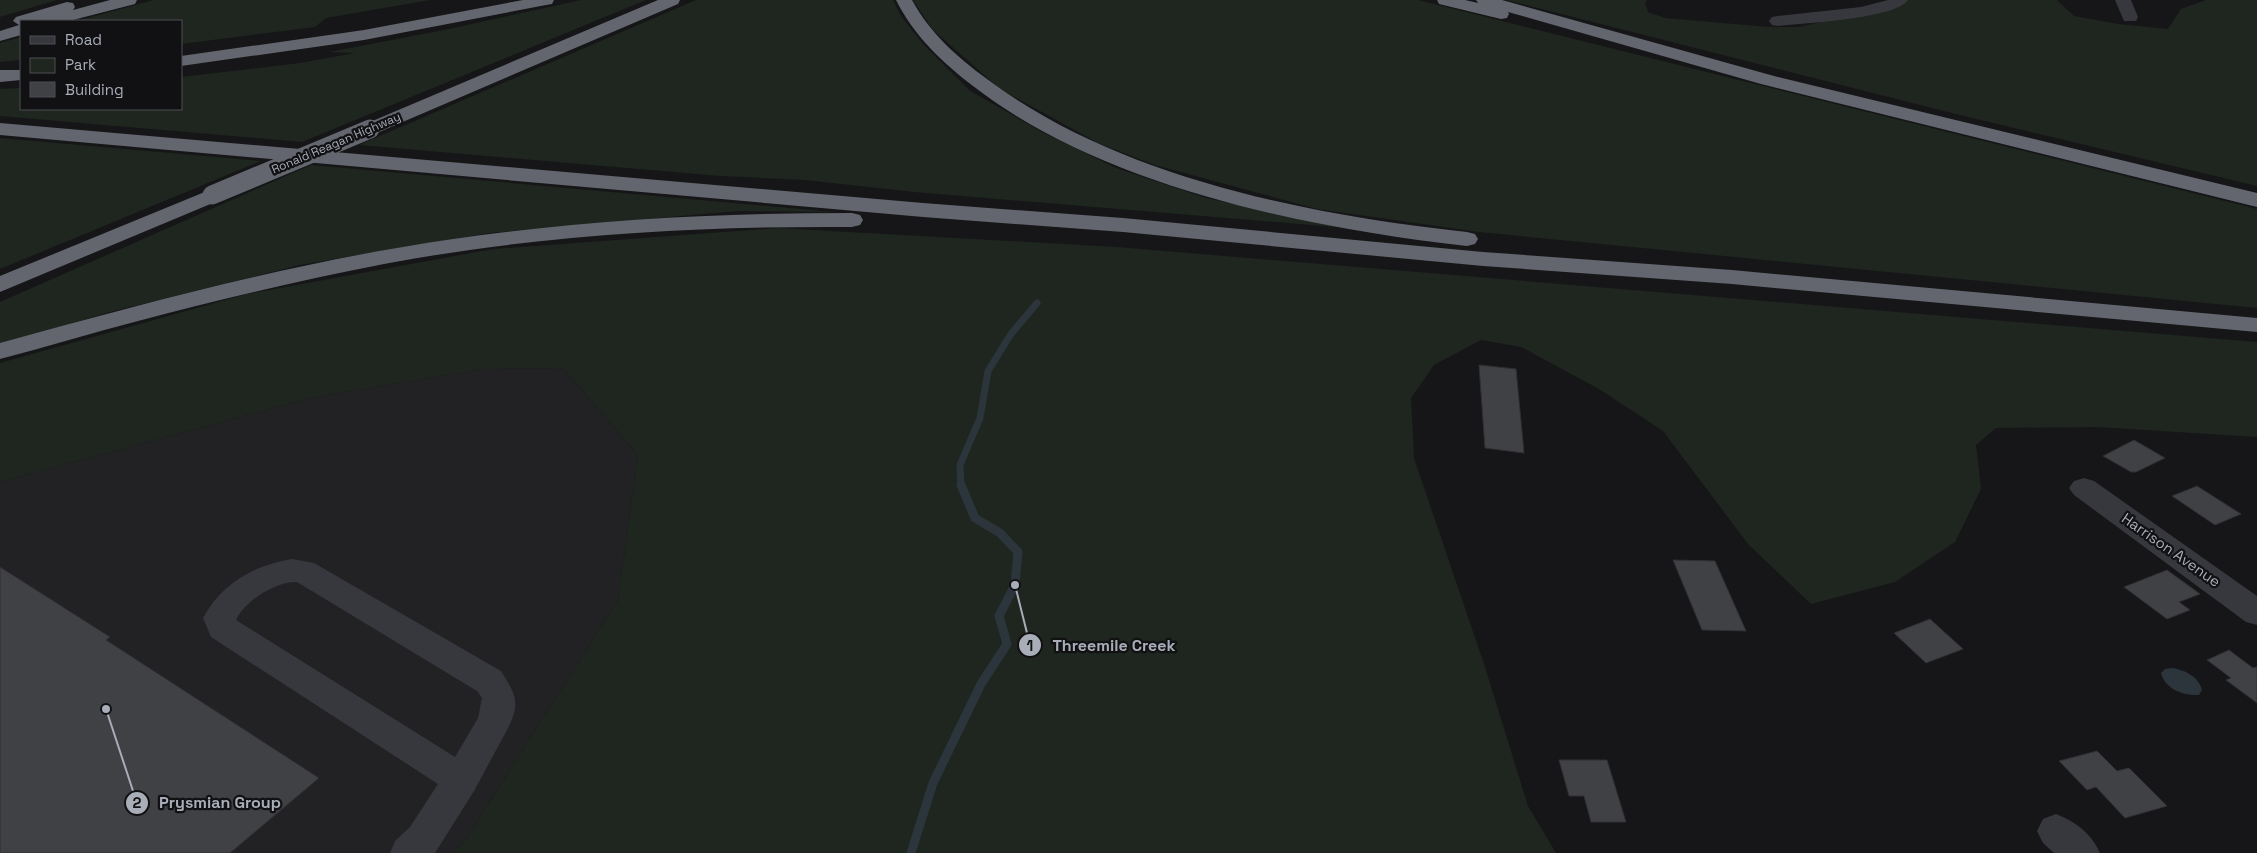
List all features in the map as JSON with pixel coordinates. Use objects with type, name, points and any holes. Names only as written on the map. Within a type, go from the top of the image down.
[{"type":"highway","points":[[25,20],[88,0]]},
{"type":"highway","points":[[55,20],[129,0]]},
{"type":"highway","points":[[182,61],[362,36],[546,0]]},
{"type":"highway","name":"Ronald Reagan Highway","points":[[0,285],[672,0]]},
{"type":"highway","points":[[904,0],[919,24],[938,47],[987,90],[1056,132],[1119,159],[1168,177],[1247,200],[1330,219],[1457,238],[1608,252],[1732,277]]},
{"type":"highway","points":[[1445,0],[2257,200]]},
{"type":"highway","points":[[1484,0],[1723,68]]},
{"type":"highway","points":[[0,28],[20,22]]},
{"type":"highway","points":[[0,36],[20,30]]},
{"type":"highway","points":[[0,76],[20,75]]},
{"type":"highway","points":[[0,129],[1184,231],[1483,259],[1732,277],[2257,325]]},
{"type":"highway","points":[[0,351],[188,300],[290,277],[423,251],[574,231],[668,223],[776,219],[928,223],[1063,232],[1184,231]]},
{"type":"street","points":[[2123,0],[2130,17]]},
{"type":"street","points":[[1778,21],[1896,3]]},
{"type":"street","name":"Harrison Avenue","points":[[2084,488],[2257,613]]},
{"type":"street","points":[[409,853],[423,839],[461,780],[495,720],[499,697],[489,681],[303,571],[281,572],[266,577],[230,602],[223,610],[220,618],[223,628],[461,780]]},
{"type":"shaded area","points":[[563,368],[638,455],[618,600],[464,842],[452,853],[0,853],[0,482],[310,398],[483,369]]},
{"type":"shaded area","points":[[2173,668],[2187,673],[2198,681],[2202,690],[2199,695],[2181,693],[2166,683],[2161,673],[2165,669]]},
{"type":"green space","points":[[0,0],[57,0],[0,17]]},
{"type":"green space","points":[[154,0],[430,0],[326,18],[315,27],[182,44],[182,20],[81,20]]},
{"type":"green space","points":[[581,0],[646,0],[302,142],[0,116],[0,89],[20,88],[20,110],[182,110],[182,77],[300,63],[355,53],[329,52],[449,29]]},
{"type":"green space","points":[[696,0],[893,0],[901,16],[924,45],[969,90],[1040,131],[1116,168],[1206,198],[1347,228],[914,192],[805,180],[720,176],[359,145]]},
{"type":"green space","points":[[913,0],[1418,0],[2257,209],[2257,308],[1479,232],[1317,209],[1155,165],[1098,143],[1000,89],[933,30]]},
{"type":"green space","points":[[1506,0],[1647,0],[1645,3],[1648,12],[1665,18],[1769,27],[1799,27],[1817,23],[1827,17],[1889,10],[1904,4],[1905,0],[2057,0],[2074,16],[2118,24],[2168,29],[2181,9],[2206,0],[2257,0],[2257,186],[1956,114]]},
{"type":"green space","points":[[20,37],[20,60],[0,62],[0,43]]},
{"type":"green space","points":[[0,138],[261,161],[0,269]]},
{"type":"green space","points":[[311,165],[835,212],[738,211],[489,233],[300,265],[110,312],[0,345],[0,302]]},
{"type":"green space","points":[[778,228],[1117,247],[2257,342],[2257,437],[2097,427],[1996,428],[1976,445],[1981,489],[1955,542],[1895,582],[1811,604],[1748,544],[1663,431],[1599,389],[1521,347],[1481,340],[1434,365],[1411,398],[1414,458],[1485,667],[1528,806],[1556,853],[452,853],[464,842],[618,600],[638,455],[563,368],[483,369],[310,398],[0,482],[0,363],[247,294],[493,249]]},
{"type":"building","points":[[1479,365],[1516,369],[1524,453],[1485,448]]},
{"type":"building","points":[[2134,440],[2165,458],[2136,472],[2131,472],[2103,456]]},
{"type":"building","points":[[2197,486],[2241,514],[2215,525],[2172,496]]},
{"type":"building","points":[[1673,560],[1715,561],[1746,631],[1702,630]]},
{"type":"building","points":[[0,567],[110,637],[106,640],[319,778],[230,853],[0,853]]},
{"type":"building","points":[[2167,570],[2200,594],[2179,602],[2190,610],[2167,619],[2124,587]]},
{"type":"building","points":[[1930,619],[1963,649],[1926,663],[1894,633]]},
{"type":"building","points":[[2229,650],[2253,668],[2257,667],[2257,703],[2226,680],[2231,678],[2207,660]]},
{"type":"building","points":[[2097,751],[2117,771],[2129,768],[2167,806],[2125,818],[2096,787],[2087,790],[2059,761]]},
{"type":"building","points":[[1559,760],[1607,760],[1626,822],[1591,822],[1584,796],[1569,796]]},
{"type":"waterway","points":[[961,487],[960,465],[980,418],[988,371],[1011,334],[1037,303]]},
{"type":"waterway","points":[[911,853],[933,783],[981,684],[1007,644],[999,616],[1015,585],[1018,552],[1000,533],[975,518],[961,485]]},
{"type":"place","name":"Threemile Creek","points":[[1015,585]]},
{"type":"place","name":"Prysmian Group","points":[[106,709]]}]
